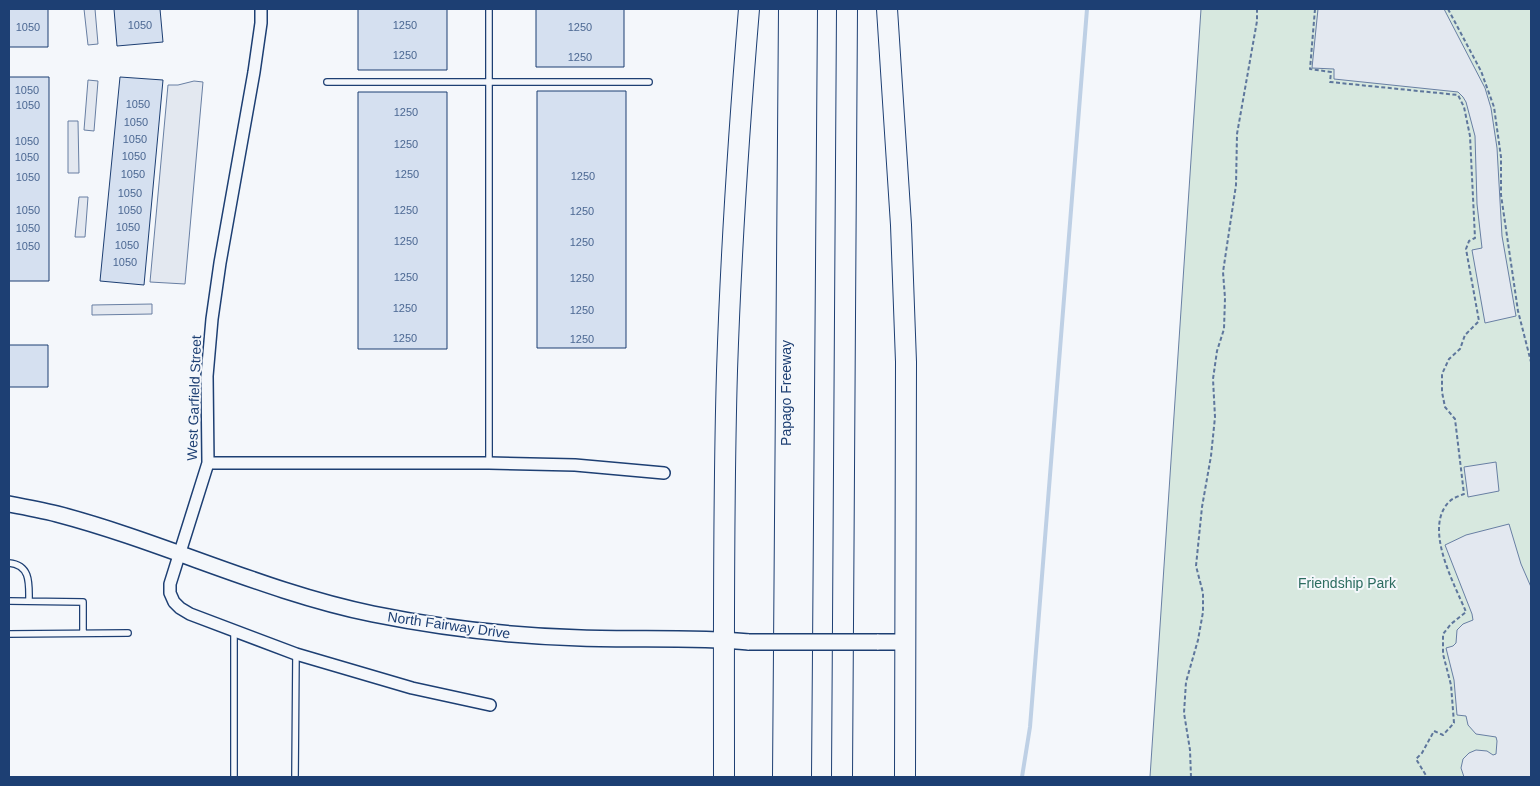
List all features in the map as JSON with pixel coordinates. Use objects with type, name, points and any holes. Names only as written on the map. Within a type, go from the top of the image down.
[{"type":"highway","points":[[724,777],[727,373],[741,106],[749,9]]},
{"type":"highway","name":"Papago Freeway","points":[[783,777],[789,9]]},
{"type":"highway","points":[[801,777],[807,9]]},
{"type":"highway","points":[[842,777],[847,9]]},
{"type":"highway","points":[[887,9],[901,225],[906,353],[905,777]]},
{"type":"street","name":"West Garfield Street","points":[[261,9],[261,23],[254,72],[220,263],[212,319],[208,376],[208,464],[170,584],[170,593],[174,602],[190,614],[296,654],[412,688],[490,705]]},
{"type":"street","points":[[208,464],[489,463],[575,465],[664,473]]},
{"type":"street","name":"North Fairway Drive","points":[[9,504],[65,517],[305,596],[371,613],[437,626],[507,634],[581,638],[749,642],[905,642]]},
{"type":"lane","points":[[489,9],[489,463]]},
{"type":"lane","points":[[327,82],[649,82]]},
{"type":"lane","points":[[9,563],[16,564],[24,569],[29,581],[29,601]]},
{"type":"lane","points":[[9,601],[82,602],[83,633]]},
{"type":"lane","points":[[234,630],[234,777]]},
{"type":"lane","points":[[9,634],[128,633]]},
{"type":"lane","points":[[295,777],[296,654]]},
{"type":"path","points":[[1191,777],[1190,750],[1184,713],[1186,682],[1198,640],[1203,612],[1203,593],[1196,566],[1202,507],[1212,456],[1215,417],[1213,379],[1217,351],[1224,329],[1226,298],[1223,272],[1236,185],[1237,134],[1257,21],[1257,9]]},
{"type":"path","points":[[1315,9],[1310,69],[1331,72],[1330,82],[1458,95],[1464,107],[1470,136],[1475,238],[1469,241],[1466,250],[1479,321],[1464,335],[1460,349],[1448,359],[1442,374],[1442,392],[1445,407],[1455,419],[1464,494],[1451,500],[1445,507],[1440,518],[1439,535],[1445,560],[1466,612],[1451,624],[1443,634],[1443,654],[1451,685],[1454,723],[1443,735],[1434,732],[1422,753],[1416,759],[1427,777]]},
{"type":"path","points":[[1448,9],[1481,71],[1494,107],[1501,157],[1502,194],[1518,311],[1531,362]]},
{"type":"green space","name":"Friendship Park","points":[[1201,9],[1531,9],[1531,777],[1150,777]]},
{"type":"shaded area","points":[[84,9],[95,9],[98,44],[88,45]]},
{"type":"shaded area","points":[[1318,9],[1444,9],[1485,88],[1491,108],[1497,148],[1502,236],[1516,316],[1485,323],[1472,250],[1482,248],[1477,204],[1475,136],[1463,97],[1458,92],[1334,79],[1334,69],[1312,68]]},
{"type":"shaded area","points":[[88,80],[98,81],[94,131],[84,130]]},
{"type":"shaded area","points":[[194,81],[203,82],[185,284],[150,282],[168,85],[178,85]]},
{"type":"shaded area","points":[[68,121],[78,121],[79,173],[68,173]]},
{"type":"shaded area","points":[[79,197],[88,197],[85,237],[75,237]]},
{"type":"shaded area","points":[[152,304],[152,314],[92,315],[92,305]]},
{"type":"shaded area","points":[[1496,462],[1499,491],[1468,497],[1464,467]]},
{"type":"shaded area","points":[[1509,524],[1521,564],[1531,587],[1531,777],[1464,777],[1461,768],[1463,759],[1469,753],[1476,750],[1487,751],[1493,755],[1496,754],[1497,741],[1496,737],[1476,734],[1468,725],[1466,716],[1457,715],[1454,680],[1446,648],[1456,643],[1457,630],[1463,624],[1473,620],[1445,545],[1466,535]]},
{"type":"building","points":[[9,9],[48,9],[48,47],[9,47]]},
{"type":"building","points":[[114,9],[160,9],[163,42],[117,46]]},
{"type":"building","points":[[358,9],[447,9],[447,70],[358,70]]},
{"type":"building","points":[[536,9],[624,9],[624,67],[536,67]]},
{"type":"building","points":[[9,77],[49,77],[49,281],[9,281]]},
{"type":"building","points":[[120,77],[163,80],[144,285],[100,281]]},
{"type":"building","points":[[537,91],[626,91],[626,348],[537,348]]},
{"type":"building","points":[[358,92],[447,92],[447,349],[358,349]]},
{"type":"building","points":[[9,345],[48,345],[48,387],[9,387]]},
{"type":"waterway","points":[[1022,777],[1030,727],[1087,9]]}]
